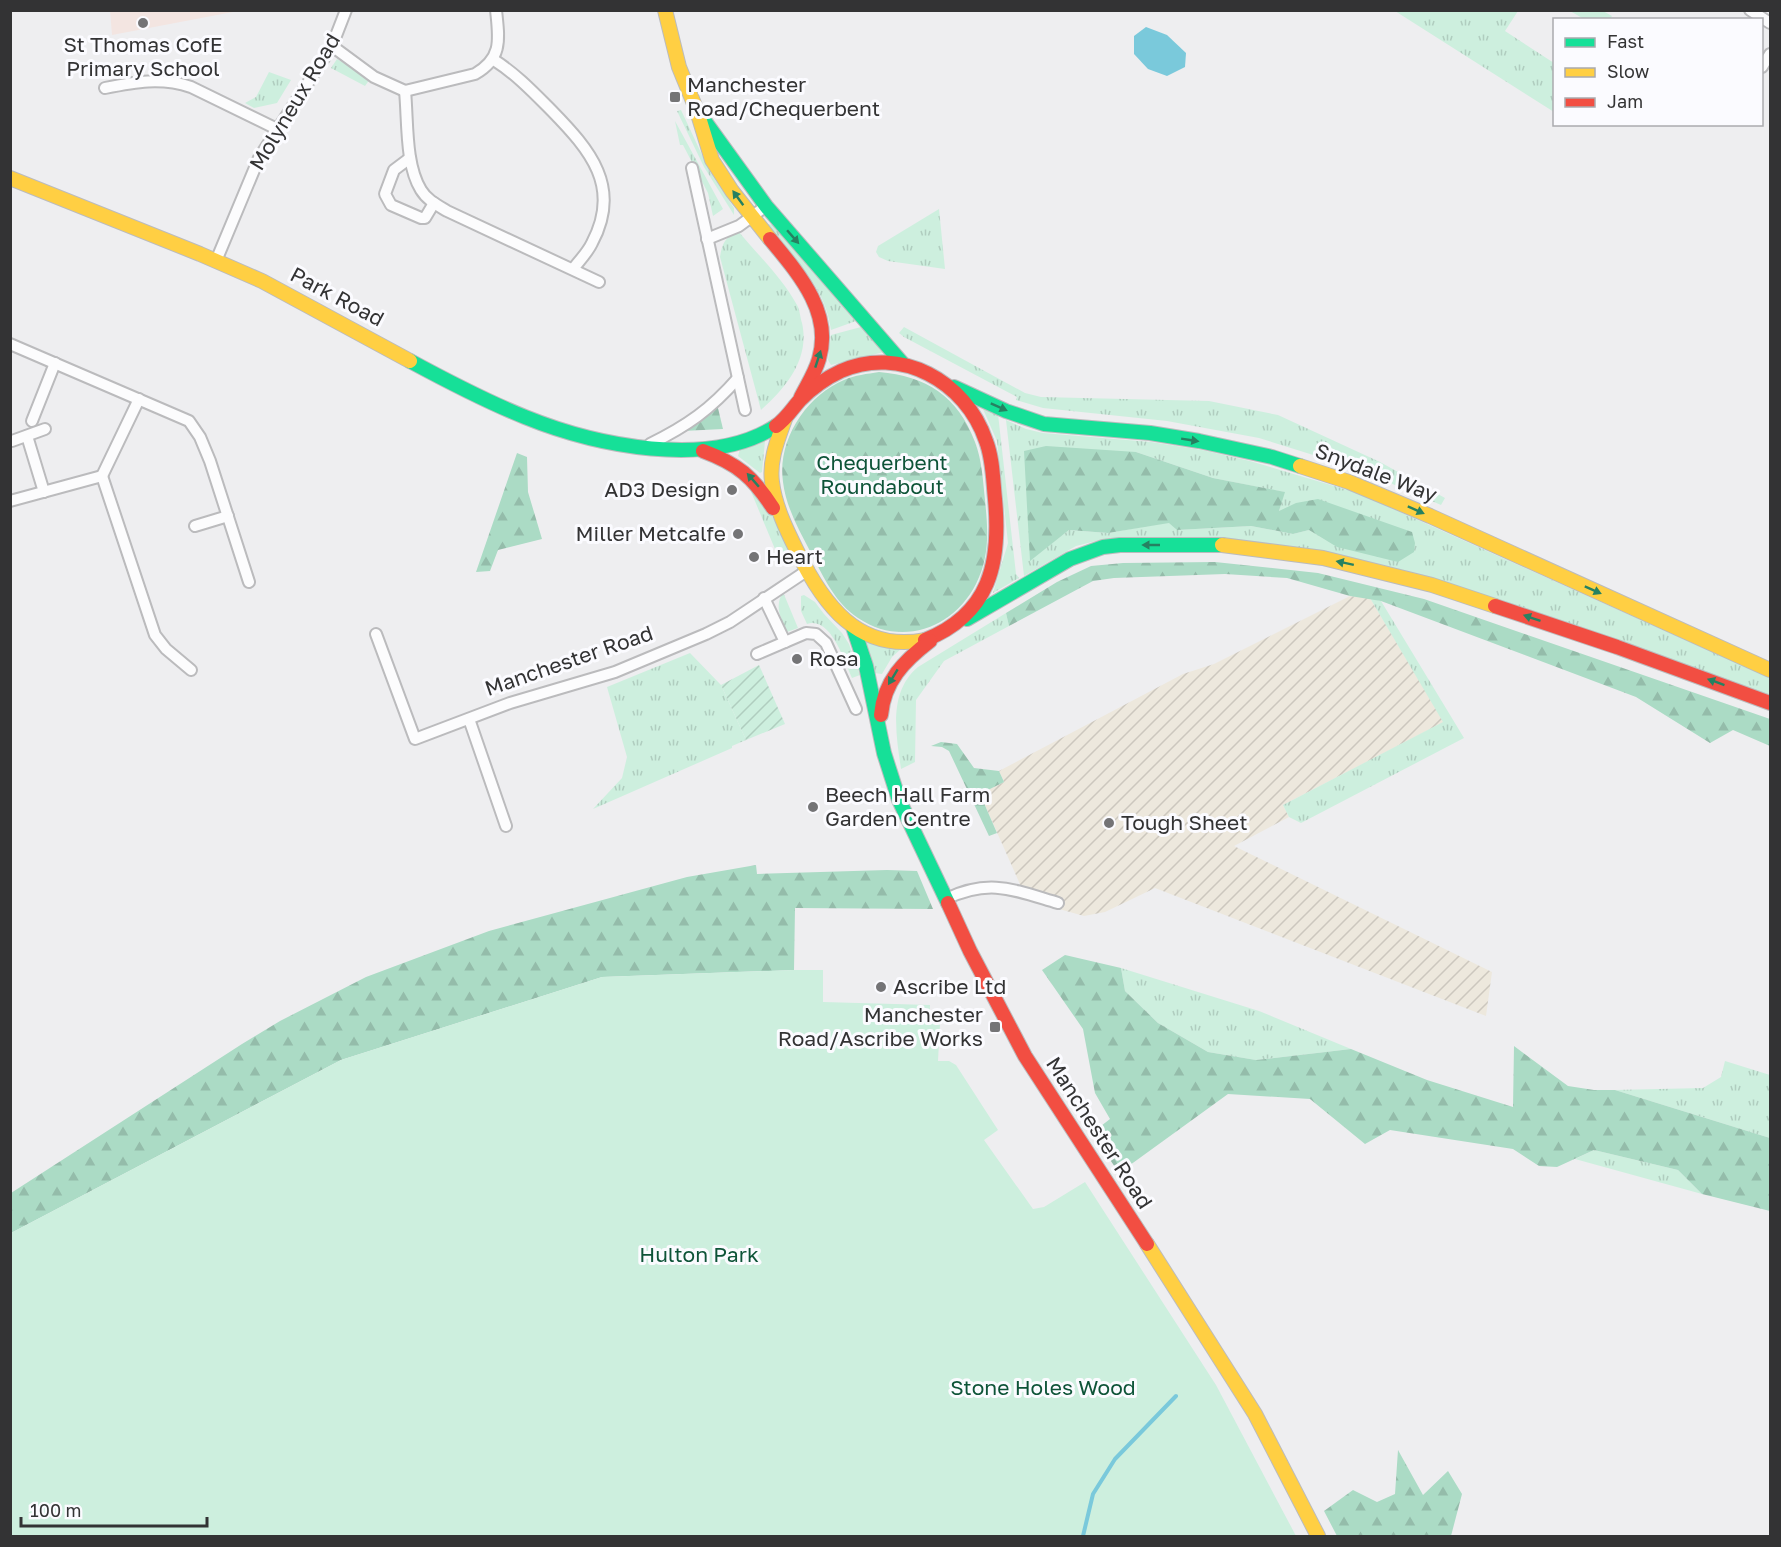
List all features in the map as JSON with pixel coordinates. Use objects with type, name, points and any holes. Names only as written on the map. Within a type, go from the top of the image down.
[{"type":"main road","points":[[665,10],[685,84],[697,112],[707,151],[720,174],[801,279],[812,296],[819,314],[822,351],[799,400],[785,419],[775,447],[772,482],[776,502],[786,528],[808,570],[822,595],[836,613],[852,627],[892,642],[911,643],[935,638],[1070,559],[1103,548],[1120,545],[1218,545],[1323,558],[1432,585],[1617,647],[1770,703]]},
{"type":"main road","points":[[697,112],[766,206],[903,364]]},
{"type":"main road","name":"Park Road","points":[[10,178],[264,282],[408,360],[528,418],[585,436],[644,447],[703,451],[733,462],[753,478],[786,528]]},
{"type":"main road","points":[[799,400],[819,382],[838,371],[858,364],[879,362],[903,364],[923,370],[946,383],[962,399],[986,439],[998,528],[998,551],[983,593],[956,625]]},
{"type":"main road","name":"Snydale Way","points":[[946,383],[1006,411],[1044,424],[1150,433],[1198,441],[1272,457],[1349,482],[1430,516],[1770,670]]},
{"type":"main road","name":"Park Road","points":[[703,451],[748,441],[763,435],[785,419]]},
{"type":"main road","name":"Manchester Road","points":[[852,627],[866,666],[884,753],[899,800],[1025,1056],[1227,1366],[1255,1414],[1318,1536]]},
{"type":"main road","name":"Manchester Road","points":[[881,735],[881,708],[889,681],[906,660],[935,638]]},
{"type":"street","name":"Molyneux Road","points":[[216,261],[255,167],[277,129],[332,46],[346,10]]},
{"type":"street","points":[[332,46],[374,77],[405,91],[475,74],[494,60],[499,35],[496,10]]},
{"type":"street","points":[[494,60],[515,74],[579,138],[601,176],[604,202],[597,232],[592,245],[573,269]]},
{"type":"street","points":[[105,88],[148,81],[178,83],[191,87],[277,129]]},
{"type":"street","points":[[405,91],[410,158],[421,190],[434,203],[599,282]]},
{"type":"street","points":[[410,158],[394,170],[386,189],[387,200],[391,205],[422,218],[425,218],[434,203]]},
{"type":"street","points":[[692,168],[745,410]]},
{"type":"street","points":[[707,239],[728,231],[766,206]]},
{"type":"street","points":[[10,344],[189,421],[195,428],[210,461],[249,582]]},
{"type":"street","points":[[32,421],[55,363]]},
{"type":"street","points":[[644,447],[684,427],[706,411],[738,378]]},
{"type":"street","points":[[139,399],[102,476],[155,635],[166,649],[191,669]]},
{"type":"street","points":[[12,441],[45,429]]},
{"type":"street","points":[[27,436],[44,492]]},
{"type":"street","points":[[10,501],[102,476]]},
{"type":"street","points":[[195,526],[228,516]]},
{"type":"street","name":"Manchester Road","points":[[376,634],[416,739],[510,703],[615,672],[706,634],[808,570]]},
{"type":"street","points":[[764,598],[785,642]]},
{"type":"street","points":[[757,654],[811,632],[822,638],[856,709]]},
{"type":"street","points":[[469,719],[506,826]]},
{"type":"street","points":[[946,899],[965,890],[982,887],[1008,888],[1058,903]]},
{"type":"shaded area","name":"St Thomas CofE Primary School","points":[[110,10],[238,11],[112,35]]},
{"type":"shaded area","points":[[1350,596],[1370,598],[1444,722],[1283,805],[1289,817],[1234,846],[1492,972],[1486,1016],[1155,888],[1105,912],[1084,916],[1027,900],[980,794],[1004,782],[999,771],[1183,674],[1214,664]]},
{"type":"green space","points":[[1395,11],[1518,11],[1505,31],[1553,62],[1553,111]]},
{"type":"green space","points":[[1570,11],[1603,11],[1612,16],[1611,18],[1582,18]]},
{"type":"green space","points":[[337,59],[370,79],[365,86],[331,68]]},
{"type":"green space","points":[[269,72],[291,80],[277,103],[254,108],[245,103],[256,97]]},
{"type":"green space","points":[[681,110],[710,172],[734,208],[734,215],[704,167],[677,111]]},
{"type":"green space","points":[[675,121],[723,209],[713,216],[708,193],[683,145],[680,145]]},
{"type":"green space","points":[[939,209],[945,269],[888,261],[879,257],[876,252],[878,246]]},
{"type":"green space","points":[[768,224],[774,225],[856,321],[831,330],[828,314],[816,287],[768,227]]},
{"type":"green space","points":[[739,232],[791,295],[799,309],[804,336],[799,360],[788,382],[761,410],[720,257],[725,241]]},
{"type":"green space","points":[[861,327],[884,352],[831,365],[828,360],[831,335]]},
{"type":"green space","points":[[904,327],[1025,393],[1041,397],[1209,401],[1278,415],[1380,462],[1445,498],[1441,505],[1358,469],[1259,438],[1167,421],[1043,408],[1016,400],[1017,397],[904,337],[899,333]]},
{"type":"green space","name":"Chequerbent Roundabout","points":[[879,372],[896,374],[926,384],[950,401],[968,426],[975,442],[983,478],[987,543],[981,574],[966,600],[954,612],[924,629],[908,632],[874,627],[850,612],[836,597],[798,527],[787,500],[783,482],[782,466],[785,451],[790,435],[806,408],[830,387],[844,380]]},
{"type":"green space","points":[[717,404],[723,429],[683,431]]},
{"type":"green space","points":[[983,409],[998,414],[1016,574],[1019,578],[993,593],[1008,543],[997,441]]},
{"type":"green space","points":[[1006,420],[1026,429],[1043,433],[1151,442],[1202,450],[1250,461],[1358,493],[1770,678],[1770,695],[1407,571],[1100,540],[1076,546],[1024,576]],"holes":[[[1136,452],[1213,478],[1284,492],[1279,511],[1337,547],[1309,530],[1293,534],[1251,526],[1177,530],[1170,522],[1108,533],[1069,530],[1030,560]]]},
{"type":"green space","points":[[765,441],[762,472],[760,473],[738,456],[740,449]]},
{"type":"green space","points":[[1046,446],[1136,452],[1213,478],[1285,492],[1279,511],[1296,503],[1318,499],[1412,532],[1415,543],[1414,552],[1398,562],[1337,547],[1309,530],[1293,534],[1251,526],[1177,530],[1169,523],[1108,533],[1069,530],[1030,561],[1024,451]]},
{"type":"green space","points":[[517,453],[527,457],[528,492],[542,539],[498,550],[490,571],[476,572]]},
{"type":"green space","points":[[747,482],[769,511],[783,536],[787,549],[785,566],[780,561]]},
{"type":"green space","points":[[1215,562],[1318,573],[1424,599],[1770,719],[1770,746],[1733,730],[1710,743],[1636,697],[1381,601],[1350,596],[1287,578],[1225,574],[1114,578],[1093,581],[1009,626],[1006,613],[1057,582],[1091,566],[1123,563]]},
{"type":"green space","points":[[783,592],[798,628],[787,632],[779,608]]},
{"type":"green space","points":[[804,595],[815,602],[842,633],[849,644],[860,675],[852,678],[841,651],[830,633],[815,623],[807,624],[801,611],[801,596]]},
{"type":"green space","points":[[1370,598],[1381,601],[1464,738],[1301,823],[1289,817],[1283,805],[1443,722]]},
{"type":"green space","points":[[1006,613],[1009,626],[944,661],[916,700],[915,762],[901,769],[896,714],[898,701],[908,677],[918,667]]},
{"type":"green space","points":[[865,642],[901,649],[892,657],[882,674],[874,673]]},
{"type":"green space","points":[[690,653],[721,685],[746,740],[593,809],[622,778],[627,757],[607,687]]},
{"type":"green space","points":[[759,665],[785,724],[746,740],[721,685]]},
{"type":"green space","points":[[941,742],[957,744],[974,768],[999,771],[1004,782],[980,794],[997,833],[989,836],[949,751],[942,747],[931,746]]},
{"type":"green space","points":[[756,865],[757,874],[917,871],[933,909],[795,908],[794,970],[602,977],[341,1060],[11,1233],[11,1193],[242,1044],[280,1021],[366,977],[489,931],[687,877]]},
{"type":"green space","points":[[1065,955],[1121,968],[1125,991],[1158,1023],[1208,1052],[1256,1060],[1351,1049],[1427,1080],[1513,1107],[1514,1046],[1568,1086],[1615,1090],[1770,1138],[1770,1211],[1702,1194],[1678,1170],[1594,1150],[1557,1167],[1539,1166],[1513,1149],[1390,1130],[1365,1144],[1310,1099],[1228,1094],[1119,1173],[1092,1133],[1110,1119],[1095,1093],[1083,1029],[1042,970]]},
{"type":"green space","points":[[1121,968],[1259,1011],[1351,1049],[1256,1060],[1208,1052],[1158,1023],[1125,991]]},
{"type":"green space","name":"Hulton Park","points":[[823,970],[823,1002],[930,1005],[929,1022],[940,1024],[938,1061],[949,1061],[956,1065],[998,1130],[984,1140],[1033,1209],[1044,1207],[1085,1182],[1216,1385],[1296,1536],[11,1536],[11,1233],[341,1060],[602,977]]},
{"type":"green space","points":[[1725,1061],[1770,1075],[1770,1138],[1615,1090],[1703,1088],[1721,1077]]},
{"type":"green space","points":[[1594,1150],[1678,1170],[1702,1194],[1575,1159]]},
{"type":"green space","points":[[1398,1450],[1423,1495],[1448,1471],[1462,1494],[1451,1536],[1337,1536],[1324,1511],[1353,1490],[1377,1502],[1395,1494]]},
{"type":"water","points":[[1146,27],[1167,35],[1186,53],[1185,67],[1167,76],[1148,69],[1134,54],[1134,36]]},
{"type":"waterway","points":[[1083,1536],[1093,1494],[1115,1459],[1176,1396]]},
{"type":"traffic: fast","points":[[701,116],[766,206],[903,364]]},
{"type":"traffic: fast","points":[[410,361],[481,398],[525,417],[617,444],[685,450],[718,447],[749,439],[776,426]]},
{"type":"traffic: fast","points":[[954,387],[1006,411],[1044,424],[1150,433],[1199,441],[1272,457],[1300,466]]},
{"type":"traffic: fast","points":[[967,619],[1070,559],[1103,547],[1222,545]]},
{"type":"traffic: fast","points":[[853,627],[866,666],[884,753],[899,800],[948,903]]},
{"type":"traffic: slow","points":[[665,10],[679,67],[697,111],[712,160],[732,191],[770,239]]},
{"type":"traffic: slow","points":[[10,178],[262,281],[410,361]]},
{"type":"traffic: slow","points":[[785,419],[773,458],[771,474],[773,491],[778,509],[807,571],[831,606],[862,632],[880,639],[901,642],[925,640]]},
{"type":"traffic: slow","points":[[1300,466],[1349,482],[1430,516],[1770,670]]},
{"type":"traffic: slow","points":[[1222,545],[1323,558],[1432,585],[1495,606]]},
{"type":"traffic: slow","points":[[1147,1244],[1255,1414],[1318,1536]]},
{"type":"traffic: jam","points":[[770,239],[802,280],[817,309],[821,325],[822,342],[819,359],[801,397]]},
{"type":"traffic: jam","points":[[776,426],[800,400],[819,384],[841,371],[863,364],[886,363],[908,366],[928,374],[947,386],[963,401],[976,420],[988,448],[996,522],[993,565],[987,584],[977,601],[964,616],[947,629],[925,640]]},
{"type":"traffic: jam","points":[[703,451],[726,461],[744,473],[759,488],[773,508]]},
{"type":"traffic: jam","points":[[1495,606],[1617,647],[1770,703]]},
{"type":"traffic: jam","points":[[881,715],[886,692],[891,682],[904,664],[930,641]]},
{"type":"traffic: jam","points":[[948,903],[970,951],[1025,1056],[1147,1244]]},
{"type":"place","name":"St Thomas CofE Primary School","points":[[143,23]]},
{"type":"place","name":"Manchester Road/Chequerbent","points":[[675,97]]},
{"type":"place","name":"AD3 Design","points":[[732,490]]},
{"type":"place","name":"Miller Metcalfe","points":[[738,534]]},
{"type":"place","name":"Heart","points":[[754,557]]},
{"type":"place","name":"Rosa","points":[[797,659]]},
{"type":"place","name":"Beech Hall Farm Garden Centre","points":[[813,807]]},
{"type":"place","name":"Tough Sheet","points":[[1109,823]]},
{"type":"place","name":"Ascribe Ltd","points":[[881,987]]},
{"type":"place","name":"Manchester Road/Ascribe Works","points":[[995,1027]]},
{"type":"park label","name":"Stone Holes Wood","points":[[1043,1388]]}]
